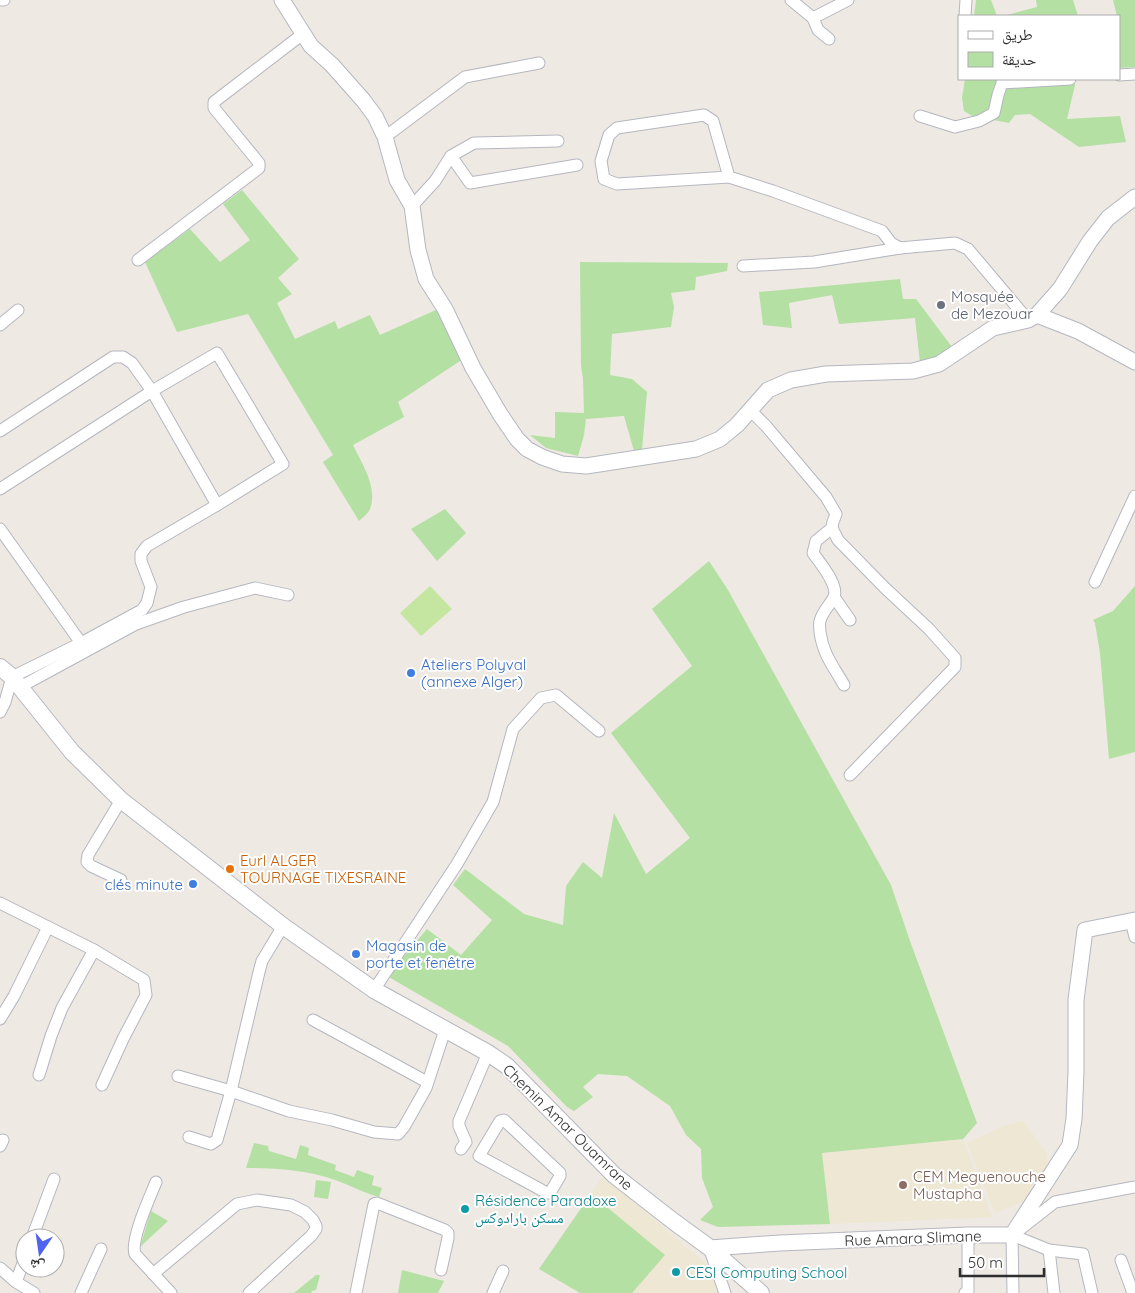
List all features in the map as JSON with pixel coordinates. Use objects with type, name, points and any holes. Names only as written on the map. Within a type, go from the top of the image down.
[{"type":"main road","name":"Chemin Amar Ouamrane","points":[[11,677],[72,752],[120,800],[283,926],[374,990],[488,1053],[507,1066],[614,1175],[710,1248],[761,1293]]},
{"type":"street","points":[[282,0],[311,46],[332,65],[375,116],[385,137],[397,180],[412,206],[418,250],[426,279],[445,309],[473,368],[500,414],[517,439],[527,449],[562,464],[586,466],[696,449],[720,439],[737,425],[768,390],[791,380],[826,374],[913,371],[940,364],[993,328],[1033,317],[1060,289],[1090,241],[1108,218],[1135,197]]},
{"type":"street","points":[[791,0],[813,18],[818,30],[829,39]]},
{"type":"street","points":[[813,18],[848,0]]},
{"type":"street","points":[[965,15],[966,0]]},
{"type":"street","points":[[138,260],[259,168],[259,163],[214,108],[214,102],[304,33]]},
{"type":"street","points":[[385,137],[465,77],[539,63]]},
{"type":"street","points":[[1120,75],[1135,74]]},
{"type":"street","points":[[920,116],[955,127],[979,121],[994,113],[1002,83],[1053,80]]},
{"type":"street","points":[[730,177],[712,121],[704,115],[617,128],[609,135],[601,161],[604,179],[617,184],[730,177],[882,231],[891,243],[900,248]]},
{"type":"street","points":[[412,206],[435,181],[451,156],[474,143],[558,141]]},
{"type":"street","points":[[451,156],[470,183],[577,165]]},
{"type":"street","points":[[743,266],[814,262],[900,248],[955,243],[968,249],[1033,317],[1078,331],[1135,362]]},
{"type":"street","points":[[0,325],[18,310]]},
{"type":"street","points":[[0,489],[217,353],[283,464],[147,546],[140,554],[151,587],[147,603],[142,610],[81,643],[11,677],[2,705]]},
{"type":"street","points":[[0,431],[113,357],[123,357],[132,363],[152,392],[217,505]]},
{"type":"street","points":[[750,410],[766,426],[826,497],[836,514],[832,528],[816,541],[813,553],[833,582],[836,591],[819,622],[821,640],[829,661],[844,685]]},
{"type":"street","points":[[1095,582],[1135,496]]},
{"type":"street","points":[[832,528],[838,540],[929,629],[955,658],[955,667],[850,775]]},
{"type":"street","points":[[0,529],[81,643]]},
{"type":"street","points":[[11,677],[136,624],[184,606],[255,588],[288,595]]},
{"type":"street","points":[[834,597],[850,620]]},
{"type":"street","points":[[374,990],[457,864],[493,802],[513,729],[542,698],[556,695],[599,731]]},
{"type":"street","points":[[120,800],[88,855],[87,862],[91,866],[121,880]]},
{"type":"street","points":[[0,903],[94,950],[144,980],[146,995],[102,1084]]},
{"type":"street","points":[[1013,1293],[1012,1235],[1070,1145],[1074,1119],[1076,1072],[1076,1000],[1085,930],[1133,921],[1135,937]]},
{"type":"street","points":[[189,1137],[211,1144],[216,1140],[231,1091],[262,961],[283,926]]},
{"type":"street","points":[[0,1019],[14,996],[48,927]]},
{"type":"street","points":[[39,1075],[62,1008],[94,950]]},
{"type":"street","points":[[313,1020],[427,1082]]},
{"type":"street","points":[[178,1076],[231,1091],[289,1111],[332,1120],[374,1132],[398,1134],[426,1088],[445,1030]]},
{"type":"street","points":[[461,1149],[466,1142],[459,1122],[488,1053]]},
{"type":"street","points":[[504,1120],[560,1172],[560,1176],[550,1193],[547,1193],[479,1156],[500,1121],[504,1120]]},
{"type":"street","points":[[36,1228],[54,1178]]},
{"type":"street","points":[[156,1182],[133,1250],[171,1293]]},
{"type":"street","points":[[1012,1235],[1056,1202],[1135,1186]]},
{"type":"street","points":[[153,1274],[237,1204],[257,1200],[291,1205],[305,1212],[313,1220],[316,1229],[311,1236],[249,1293]]},
{"type":"street","points":[[356,1293],[374,1204],[445,1230],[448,1233],[441,1270]]},
{"type":"street","points":[[965,1293],[968,1291],[968,1235]]},
{"type":"street","name":"Rue Amara Slimane","points":[[710,1248],[780,1243],[968,1235],[1012,1235]]},
{"type":"street","points":[[1012,1235],[1049,1250],[1083,1254],[1092,1293]]},
{"type":"street","points":[[710,1248],[725,1293]]},
{"type":"street","points":[[81,1293],[101,1249]]},
{"type":"street","points":[[1049,1250],[1054,1293]]},
{"type":"street","points":[[1121,1260],[1133,1293]]},
{"type":"street","points":[[493,1293],[503,1271]]},
{"type":"street","points":[[1,1272],[34,1293]]},
{"type":"street","points":[[16,1282],[18,1278]]},
{"type":"shaded area","points":[[1023,1121],[1047,1154],[1047,1165],[1027,1200],[995,1213],[967,1143],[1006,1125]]},
{"type":"shaded area","name":"CEM Meguenouche Mustapha","points":[[963,1139],[992,1217],[830,1224],[822,1153]]},
{"type":"shaded area","points":[[603,1176],[712,1269],[721,1293],[580,1293],[539,1269]]},
{"type":"green space","points":[[976,0],[991,0],[997,15],[974,15]]},
{"type":"green space","points":[[1036,0],[1073,0],[1078,15],[1007,15],[1037,7]]},
{"type":"green space","points":[[1113,0],[1135,0],[1135,67],[1120,68],[1120,15],[1117,15]]},
{"type":"green space","points":[[965,80],[1075,80],[1067,119],[1120,116],[1126,142],[1079,147],[1030,114],[1015,115],[1009,123],[972,116],[964,111],[962,98]]},
{"type":"green space","points":[[242,190],[299,259],[278,278],[292,294],[277,303],[295,339],[335,321],[338,329],[370,315],[380,335],[438,309],[463,359],[398,402],[404,417],[353,445],[368,476],[372,492],[370,509],[359,521],[323,462],[333,455],[248,314],[177,332],[145,262],[190,229],[220,262],[250,240],[223,204]]},
{"type":"green space","points":[[580,262],[728,263],[727,271],[696,277],[695,290],[671,293],[674,307],[671,327],[612,334],[610,375],[632,379],[647,392],[642,450],[634,451],[624,416],[586,419],[578,456],[546,448],[530,435],[555,438],[555,412],[584,413],[581,366]]},
{"type":"green space","points":[[900,279],[903,299],[916,299],[952,347],[938,358],[920,363],[915,318],[839,324],[832,295],[789,303],[792,328],[763,325],[759,292]]},
{"type":"green space","points":[[445,509],[466,533],[437,561],[411,529]]},
{"type":"green space","points":[[709,561],[728,590],[891,885],[977,1123],[963,1139],[822,1153],[830,1224],[718,1227],[700,1220],[713,1207],[702,1178],[701,1149],[686,1135],[670,1106],[627,1076],[598,1074],[583,1087],[593,1097],[574,1111],[567,1107],[508,1046],[387,976],[427,929],[461,955],[492,920],[453,885],[465,869],[524,914],[563,925],[566,886],[583,862],[602,878],[614,813],[646,874],[690,838],[611,733],[692,666],[652,609]]},
{"type":"green space","points":[[430,586],[452,609],[421,636],[400,613]]},
{"type":"green space","points":[[1135,586],[1135,752],[1109,759],[1100,653],[1093,620],[1113,611]]},
{"type":"green space","points":[[254,1143],[268,1146],[269,1151],[296,1159],[300,1145],[309,1148],[308,1155],[336,1165],[335,1170],[354,1177],[357,1170],[374,1176],[372,1185],[382,1188],[379,1197],[335,1180],[313,1174],[280,1169],[246,1168]]},
{"type":"green space","points":[[316,1180],[331,1182],[328,1199],[314,1197]]},
{"type":"green space","points":[[591,1194],[665,1255],[632,1293],[580,1293],[539,1269]]},
{"type":"green space","points":[[151,1211],[168,1221],[140,1247]]},
{"type":"green space","points":[[402,1270],[444,1281],[438,1293],[398,1293]]},
{"type":"green space","points":[[316,1275],[320,1275],[316,1290],[311,1293],[294,1293]]},
{"type":"place","name":"Mosquée de Mezouar","points":[[941,305]]},
{"type":"place","name":"Ateliers Polyval (annexe Alger)","points":[[411,673]]},
{"type":"place","name":"Eurl ALGER TOURNAGE TIXESRAINE","points":[[230,869]]},
{"type":"place","name":"clés minute","points":[[193,884]]},
{"type":"place","name":"Magasin de porte et fenêtre","points":[[356,954]]},
{"type":"place","name":"CEM Meguenouche Mustapha","points":[[903,1185]]},
{"type":"place","name":"Résidence Paradoxe مسكن بارادوكس","points":[[465,1209]]},
{"type":"place","name":"CESI Computing School","points":[[676,1272]]}]
